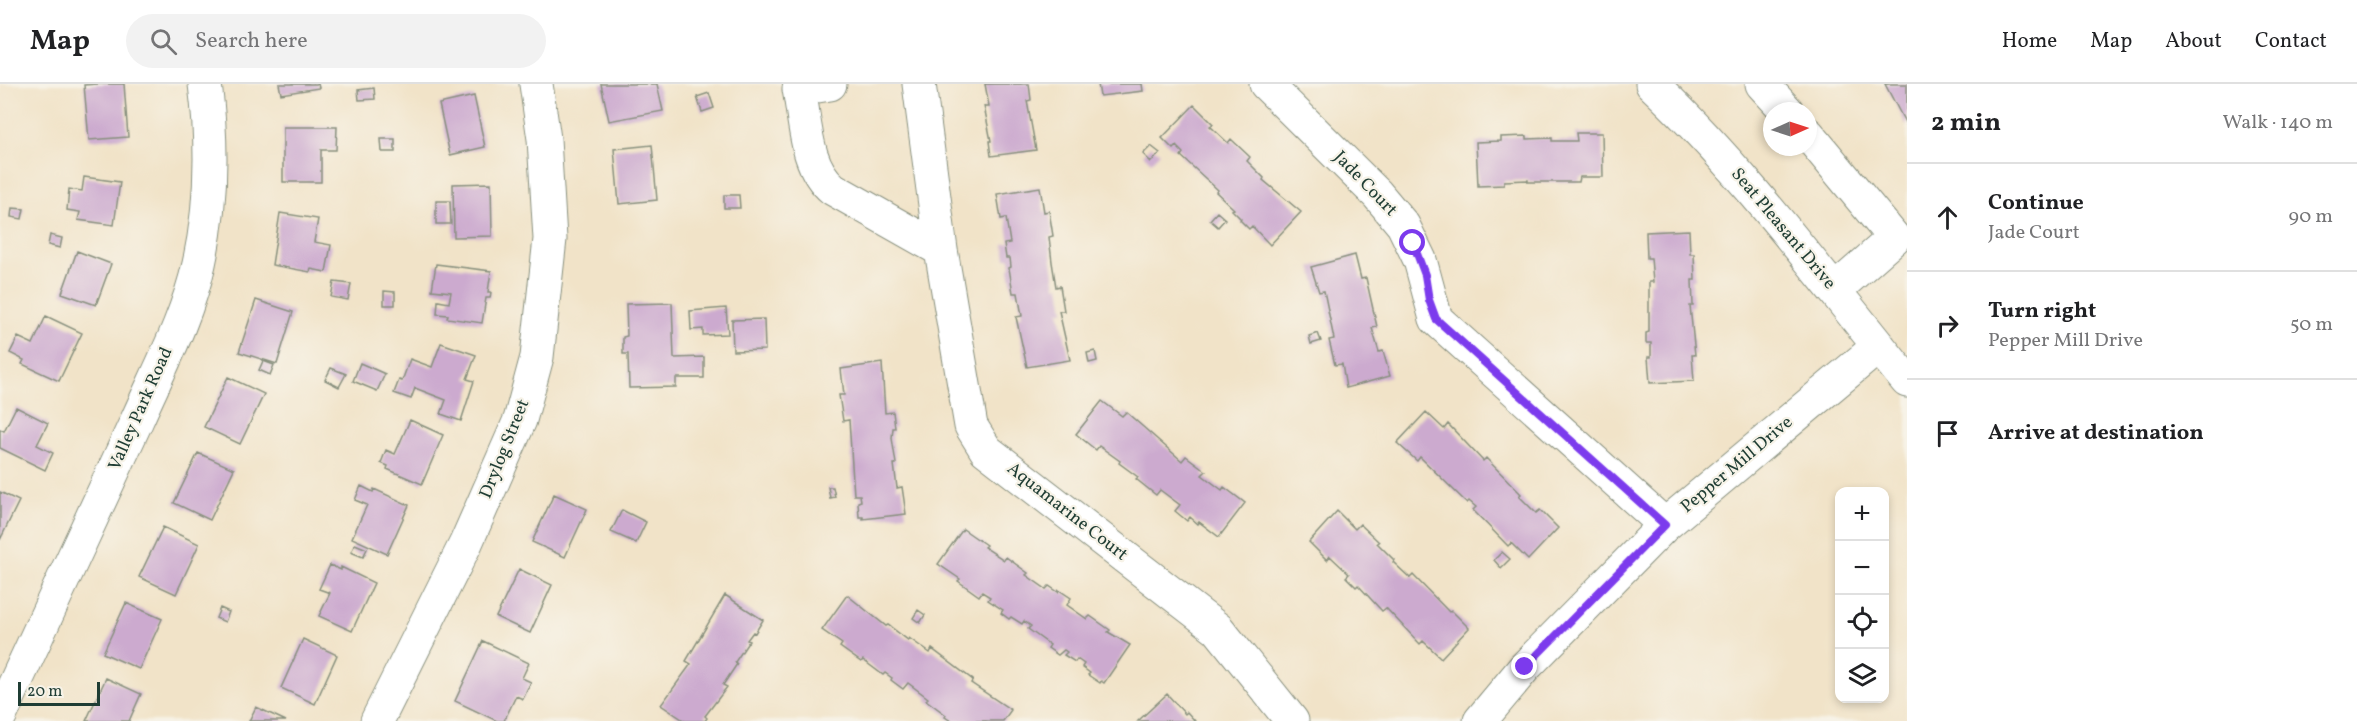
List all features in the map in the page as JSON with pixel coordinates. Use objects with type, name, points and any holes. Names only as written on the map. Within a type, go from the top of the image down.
[{"type":"street","name":"Valley Park Road","points":[[0,716],[124,449],[176,333],[190,296],[198,266],[210,192],[212,154],[206,84]]},
{"type":"street","name":"Drylog Street","points":[[377,721],[466,543],[520,420],[537,357],[550,238],[544,139],[536,84]]},
{"type":"street","points":[[830,84],[800,89],[812,160],[821,179],[834,189],[941,250]]},
{"type":"street","name":"Aquamarine Court","points":[[919,84],[941,250],[971,426],[986,450],[1218,629],[1292,721]]},
{"type":"street","name":"Jade Court","points":[[1266,84],[1377,194],[1403,225],[1420,260],[1436,319],[1665,525]]},
{"type":"street","name":"Seat Pleasant Drive","points":[[1652,84],[1732,168],[1835,290],[1907,381]]},
{"type":"street","points":[[1762,84],[1779,102]]},
{"type":"street","points":[[1817,145],[1894,238],[1835,290]]},
{"type":"street","name":"Pepper Mill Drive","points":[[1479,721],[1525,667],[1665,525],[1878,346]]},
{"type":"building","points":[[124,84],[128,137],[89,140],[84,85]]},
{"type":"building","points":[[279,84],[318,84],[319,88],[281,94]]},
{"type":"building","points":[[601,84],[657,84],[663,111],[609,121]]},
{"type":"building","points":[[985,84],[1029,84],[1031,100],[1027,101],[1036,150],[991,156],[989,141],[991,141],[984,106],[989,106]]},
{"type":"building","points":[[1098,84],[1142,84],[1143,91],[1100,96]]},
{"type":"building","points":[[1885,84],[1907,84],[1907,126]]},
{"type":"building","points":[[374,88],[375,99],[359,100],[358,90]]},
{"type":"building","points":[[709,93],[714,108],[702,112],[697,97]]},
{"type":"building","points":[[474,96],[485,147],[450,155],[439,104]]},
{"type":"building","points":[[1194,105],[1213,124],[1210,126],[1228,143],[1231,139],[1250,157],[1247,161],[1264,178],[1263,180],[1301,212],[1270,245],[1252,226],[1249,229],[1240,220],[1232,210],[1234,209],[1216,192],[1218,190],[1181,156],[1183,153],[1176,146],[1173,149],[1162,138]]},
{"type":"building","points":[[283,127],[337,127],[336,150],[321,150],[321,182],[283,182]]},
{"type":"building","points":[[1576,133],[1602,133],[1603,177],[1580,177],[1579,182],[1528,182],[1528,180],[1504,181],[1504,185],[1478,186],[1476,142],[1501,141],[1501,137],[1527,136],[1527,139],[1552,138],[1552,141],[1577,141]]},
{"type":"building","points":[[381,139],[395,139],[395,152],[382,152]]},
{"type":"building","points":[[652,145],[657,200],[619,204],[614,149]]},
{"type":"building","points":[[1151,146],[1160,153],[1151,162],[1143,154]]},
{"type":"building","points":[[84,177],[120,182],[114,225],[78,220],[80,212],[67,210],[69,189],[82,191]]},
{"type":"building","points":[[491,183],[492,236],[454,237],[453,184]]},
{"type":"building","points":[[1040,187],[1044,212],[1049,211],[1053,236],[1049,237],[1052,262],[1056,287],[1060,286],[1064,311],[1059,311],[1070,360],[1027,367],[1016,317],[1022,316],[1018,293],[1013,293],[1009,268],[1011,267],[1010,258],[1006,258],[1004,244],[1010,243],[1006,218],[1001,219],[997,194]]},
{"type":"building","points":[[724,195],[739,195],[740,208],[724,208]]},
{"type":"building","points":[[436,201],[450,201],[451,224],[436,224]]},
{"type":"building","points":[[12,208],[24,209],[22,219],[11,217]]},
{"type":"building","points":[[1217,212],[1225,219],[1218,227],[1210,220]]},
{"type":"building","points":[[280,213],[318,219],[314,242],[331,245],[326,272],[311,269],[310,272],[272,265]]},
{"type":"building","points":[[1689,230],[1690,254],[1694,254],[1695,280],[1692,280],[1693,306],[1690,306],[1695,355],[1692,355],[1694,381],[1650,383],[1648,357],[1651,357],[1651,343],[1646,343],[1646,333],[1649,332],[1649,282],[1653,282],[1651,258],[1647,258],[1646,232]]},
{"type":"building","points":[[50,235],[62,238],[60,248],[48,245]]},
{"type":"building","points":[[77,251],[111,264],[96,305],[62,293]]},
{"type":"building","points":[[1355,255],[1361,279],[1366,278],[1377,327],[1372,328],[1379,352],[1383,351],[1390,376],[1346,388],[1342,364],[1335,365],[1329,340],[1334,339],[1324,291],[1319,292],[1311,267]]},
{"type":"building","points":[[436,264],[491,271],[488,292],[491,292],[490,298],[486,298],[482,323],[447,318],[448,315],[437,314],[438,301],[449,303],[451,292],[432,290]]},
{"type":"building","points":[[334,282],[351,284],[348,300],[331,297]]},
{"type":"building","points":[[384,291],[395,292],[395,305],[384,305]]},
{"type":"building","points":[[256,300],[293,312],[277,364],[239,352]]},
{"type":"building","points":[[672,303],[674,358],[704,357],[704,378],[676,378],[676,387],[629,388],[628,354],[623,354],[623,337],[627,336],[626,304]]},
{"type":"building","points":[[726,308],[728,334],[703,335],[703,329],[691,330],[690,311]]},
{"type":"building","points":[[46,316],[82,333],[59,381],[22,364],[24,360],[10,353],[18,337],[33,344]]},
{"type":"building","points":[[764,319],[765,350],[733,351],[732,320]]},
{"type":"building","points":[[1318,333],[1321,341],[1311,344],[1309,336]]},
{"type":"building","points":[[441,343],[476,355],[467,379],[474,381],[461,421],[441,414],[446,400],[415,388],[411,399],[394,393],[399,380],[402,381],[410,359],[432,367]]},
{"type":"building","points":[[1095,351],[1097,361],[1089,363],[1087,353]]},
{"type":"building","points":[[263,361],[274,365],[270,375],[259,370]]},
{"type":"building","points":[[360,363],[385,374],[377,391],[353,381]]},
{"type":"building","points":[[882,363],[885,413],[893,412],[895,428],[893,428],[892,438],[897,488],[902,487],[906,514],[863,519],[859,517],[860,495],[854,495],[849,420],[843,421],[839,395],[844,395],[841,369]]},
{"type":"building","points":[[331,368],[346,374],[339,387],[325,380]]},
{"type":"building","points":[[228,377],[264,394],[240,444],[204,427]]},
{"type":"building","points":[[1102,401],[1122,416],[1126,412],[1182,461],[1186,456],[1206,471],[1202,475],[1222,490],[1224,487],[1245,503],[1219,537],[1190,517],[1187,521],[1175,511],[1180,505],[1160,490],[1156,495],[1136,479],[1138,477],[1119,463],[1120,461],[1099,446],[1096,450],[1076,434]]},
{"type":"building","points":[[16,407],[48,423],[37,445],[53,453],[45,470],[0,448],[0,429],[4,431]]},
{"type":"building","points":[[1426,412],[1444,429],[1448,424],[1483,461],[1486,458],[1536,513],[1540,510],[1558,528],[1528,560],[1511,543],[1508,546],[1473,510],[1476,507],[1469,501],[1467,503],[1420,457],[1417,461],[1397,443]]},
{"type":"building","points":[[410,420],[443,435],[422,484],[387,469],[388,466],[381,463],[386,450],[395,454]]},
{"type":"building","points":[[198,453],[234,469],[210,520],[174,503]]},
{"type":"building","points":[[361,486],[373,492],[374,489],[409,505],[387,554],[352,538],[367,505],[355,500]]},
{"type":"building","points":[[828,487],[833,487],[835,497],[830,498]]},
{"type":"building","points":[[0,492],[19,501],[0,540]]},
{"type":"building","points":[[554,494],[587,509],[565,557],[532,542]]},
{"type":"building","points":[[622,510],[646,522],[636,543],[611,532]]},
{"type":"building","points":[[1337,511],[1355,529],[1360,524],[1379,542],[1377,543],[1394,560],[1393,562],[1410,578],[1413,575],[1449,612],[1451,610],[1469,628],[1441,658],[1423,641],[1420,644],[1386,608],[1382,611],[1358,585],[1356,587],[1346,577],[1349,574],[1330,556],[1327,560],[1309,542]]},
{"type":"building","points":[[163,527],[199,544],[176,594],[139,577]]},
{"type":"building","points":[[963,529],[986,545],[984,547],[1004,560],[1006,557],[1046,589],[1049,586],[1071,598],[1067,605],[1087,619],[1090,616],[1110,630],[1108,632],[1130,645],[1104,683],[1088,675],[1090,673],[1082,667],[1084,664],[1077,659],[1075,662],[1064,655],[1067,652],[1064,650],[1058,655],[1048,648],[1050,645],[1028,629],[1031,626],[1024,621],[1022,624],[1011,617],[1009,619],[1001,613],[1003,610],[988,600],[990,597],[982,592],[979,596],[938,564]]},
{"type":"building","points":[[355,544],[367,549],[363,557],[351,552]]},
{"type":"building","points":[[1502,552],[1510,559],[1501,568],[1494,560]]},
{"type":"building","points":[[330,565],[341,570],[341,567],[374,583],[352,631],[319,616],[330,593],[319,589]]},
{"type":"building","points":[[519,569],[552,585],[530,633],[496,617]]},
{"type":"building","points":[[725,595],[763,620],[755,633],[753,632],[747,640],[749,641],[735,662],[737,664],[723,685],[727,687],[705,716],[707,718],[705,721],[685,721],[661,705],[691,664],[686,661]]},
{"type":"building","points":[[847,595],[908,640],[909,638],[930,653],[932,649],[973,680],[971,683],[1011,710],[1003,721],[951,721],[926,700],[928,698],[908,683],[903,689],[885,673],[883,675],[840,647],[842,644],[822,630]]},
{"type":"building","points":[[126,603],[162,619],[139,669],[103,653]]},
{"type":"building","points":[[220,608],[229,612],[225,622],[216,618]]},
{"type":"building","points":[[918,610],[925,615],[920,623],[913,618]]},
{"type":"building","points":[[303,639],[337,655],[315,704],[281,688]]},
{"type":"building","points":[[483,641],[529,663],[522,678],[531,682],[523,699],[516,696],[504,721],[497,721],[455,701]]},
{"type":"building","points":[[106,678],[141,694],[129,721],[86,721]]},
{"type":"building","points":[[1167,694],[1185,714],[1187,712],[1195,721],[1138,721]]},
{"type":"building","points":[[256,707],[286,721],[249,721]]},
{"type":"route","points":[[1413,243],[1425,275],[1432,314],[1440,324],[1665,525],[1525,667]]}]
